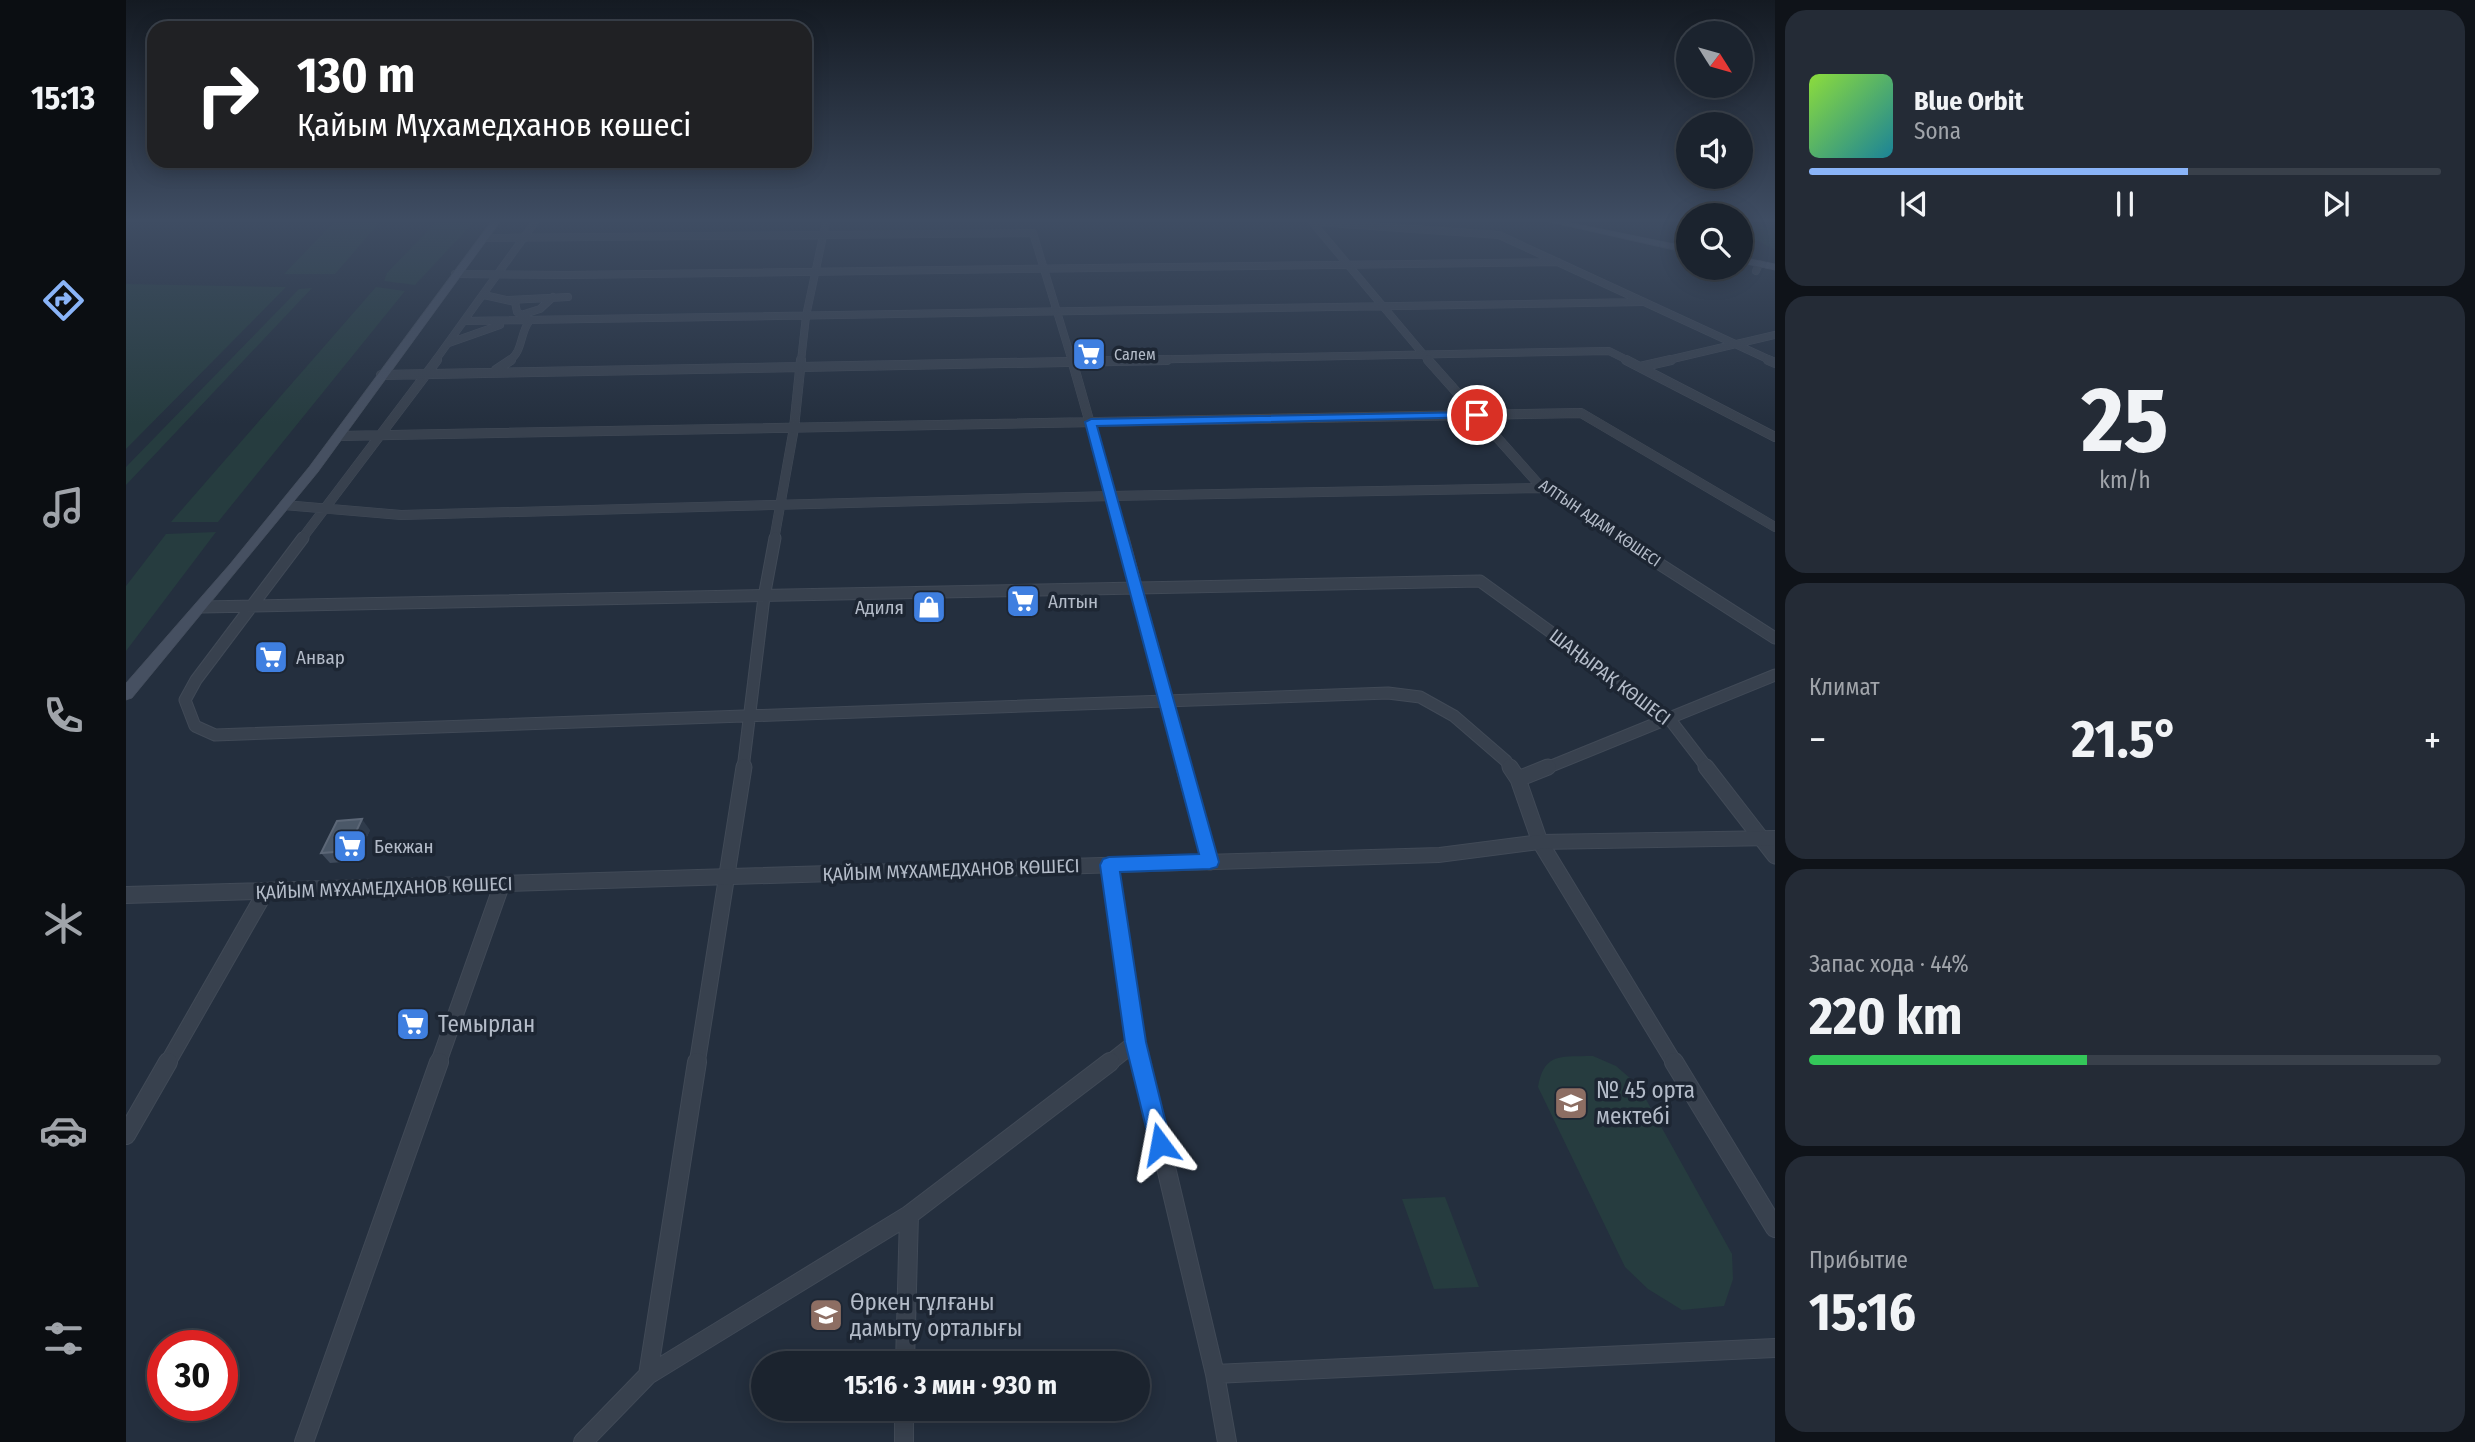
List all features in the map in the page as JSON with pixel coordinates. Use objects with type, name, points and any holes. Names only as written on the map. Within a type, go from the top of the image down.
[{"type":"main road","points":[[126,694],[270,526],[339,436],[444,289]]},
{"type":"street","points":[[488,289],[326,510],[248,608],[196,680],[185,700],[195,726],[215,735],[751,713],[1388,693],[1420,697],[1454,716],[1506,761],[1518,779],[1540,842],[1775,1228]]},
{"type":"street","points":[[648,1375],[751,713],[764,597],[793,428],[806,316],[812,289]]},
{"type":"street","points":[[1050,289],[1091,422],[1210,862]]},
{"type":"street","name":"АЛТЫН АДАМ КӨШЕСІ","points":[[1367,289],[1542,488],[1775,638]]},
{"type":"street","points":[[1616,289],[1775,363]]},
{"type":"street","points":[[484,295],[515,302],[521,315],[530,320]]},
{"type":"street","points":[[521,315],[540,309],[553,297]]},
{"type":"street","points":[[509,300],[568,297]]},
{"type":"street","points":[[464,321],[1643,302]]},
{"type":"street","points":[[449,343],[489,328],[530,320]]},
{"type":"street","points":[[495,371],[517,356],[523,347],[522,330],[530,320]]},
{"type":"street","points":[[1640,367],[1775,335]]},
{"type":"street","points":[[381,375],[427,372],[1609,351],[1775,437]]},
{"type":"street","points":[[339,436],[1581,413],[1775,527]]},
{"type":"street","points":[[284,505],[401,515],[1111,496],[1542,488]]},
{"type":"street","name":"ШАҢЫРАҚ КӨШЕСІ","points":[[1136,587],[1480,581],[1668,717],[1768,838],[1775,856]]},
{"type":"street","points":[[202,607],[1136,587]]},
{"type":"street","points":[[1518,779],[1775,675]]},
{"type":"street","name":"ҚАЙЫМ МҰХАМЕДХАНОВ КӨШЕСІ","points":[[126,895],[1458,854],[1540,842],[1768,838]]},
{"type":"street","points":[[1109,865],[1136,1042],[1215,1374],[1227,1442]]},
{"type":"street","points":[[304,1442],[502,884]]},
{"type":"street","points":[[126,1135],[266,891]]},
{"type":"street","points":[[583,1442],[648,1375],[909,1215],[1136,1042]]},
{"type":"street","points":[[905,1351],[909,1215]]},
{"type":"street","points":[[1215,1374],[1775,1348]]},
{"type":"street","points":[[904,1421],[904,1442]]},
{"type":"green space","points":[[126,289],[284,289],[126,449]]},
{"type":"green space","points":[[299,289],[311,289],[126,485],[126,467]]},
{"type":"green space","points":[[374,289],[405,291],[218,522],[171,522]]},
{"type":"green space","points":[[216,532],[126,651],[126,586],[166,534]]},
{"type":"green space","points":[[1593,1056],[1616,1066],[1638,1085],[1732,1254],[1733,1279],[1724,1306],[1682,1310],[1648,1289],[1625,1267],[1538,1087],[1545,1067],[1557,1058]]},
{"type":"green space","points":[[1445,1197],[1479,1287],[1434,1289],[1402,1199]]},
{"type":"building","points":[[362,819],[347,851],[321,853],[337,821]]},
{"type":"place","name":"Салем","points":[[1089,354]]},
{"type":"place","name":"Алтын","points":[[1023,601]]},
{"type":"place","name":"Адиля","points":[[929,607]]},
{"type":"place","name":"Анвар","points":[[271,657]]},
{"type":"place","name":"Бекжан","points":[[350,846]]},
{"type":"place","name":"Темырлан","points":[[413,1024]]},
{"type":"place","name":"№ 45 орта мектебі","points":[[1571,1103]]},
{"type":"place","name":"Өркен тұлғаны дамыту орталығы","points":[[826,1315]]},
{"type":"route","points":[[1160,1144],[1136,1042],[1109,865],[1210,862],[1091,422],[1477,415]]}]
